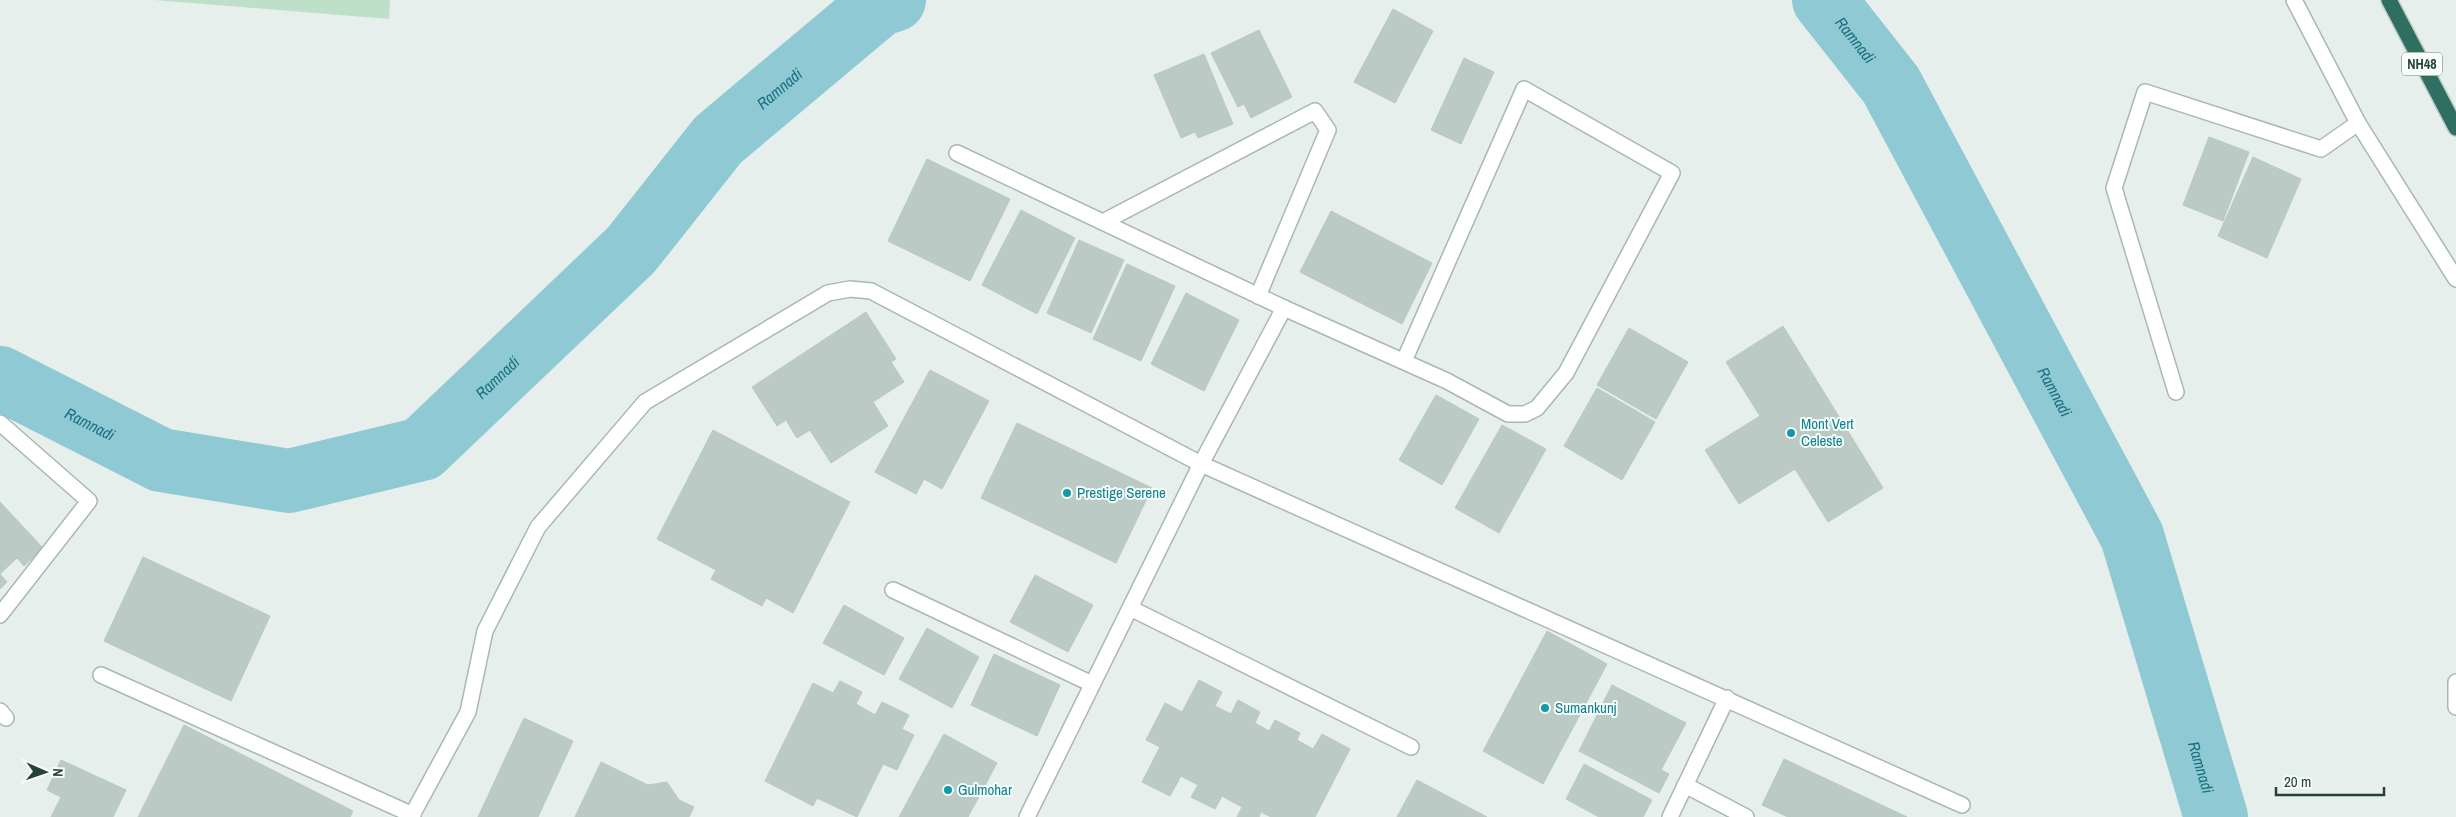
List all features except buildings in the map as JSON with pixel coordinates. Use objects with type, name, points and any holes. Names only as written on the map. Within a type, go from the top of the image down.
[{"type":"highway","name":"NH48","points":[[2389,0],[2456,128]]},
{"type":"street","points":[[2294,0],[2358,123],[2456,279]]},
{"type":"street","points":[[957,152],[1258,296],[1447,381],[1508,414],[1525,414],[1537,408],[1566,372],[1672,173],[1524,89],[1404,361]]},
{"type":"street","points":[[2176,392],[2114,188],[2145,92],[2321,149],[2358,123]]},
{"type":"street","points":[[1103,222],[1315,111],[1328,130],[1258,296]]},
{"type":"street","points":[[101,675],[412,816],[468,712],[486,631],[538,527],[645,402],[828,293],[850,289],[871,291],[1201,464],[1727,698],[1962,805]]},
{"type":"street","points":[[1027,817],[1201,464],[1284,308]]},
{"type":"street","points":[[0,423],[89,501],[0,615]]},
{"type":"street","points":[[893,590],[1092,684]]},
{"type":"street","points":[[1130,608],[1411,747]]},
{"type":"street","points":[[2456,682],[2456,707]]},
{"type":"street","points":[[1670,817],[1727,698]]},
{"type":"street","points":[[1685,785],[1746,817]]},
{"type":"green space","points":[[154,0],[390,0],[389,19]]},
{"type":"waterway","name":"Ramnadi","points":[[0,378],[161,460],[289,481],[422,449],[631,250],[718,140],[880,4],[894,0]]},
{"type":"waterway","name":"Ramnadi","points":[[1824,0],[1891,85],[2132,536],[2216,817]]},
{"type":"place","name":"Mont Vert Celeste","points":[[1791,433]]},
{"type":"place","name":"Prestige Serene","points":[[1067,493]]},
{"type":"place","name":"Sumankunj","points":[[1545,708]]},
{"type":"place","name":"Gulmohar","points":[[948,790]]}]
